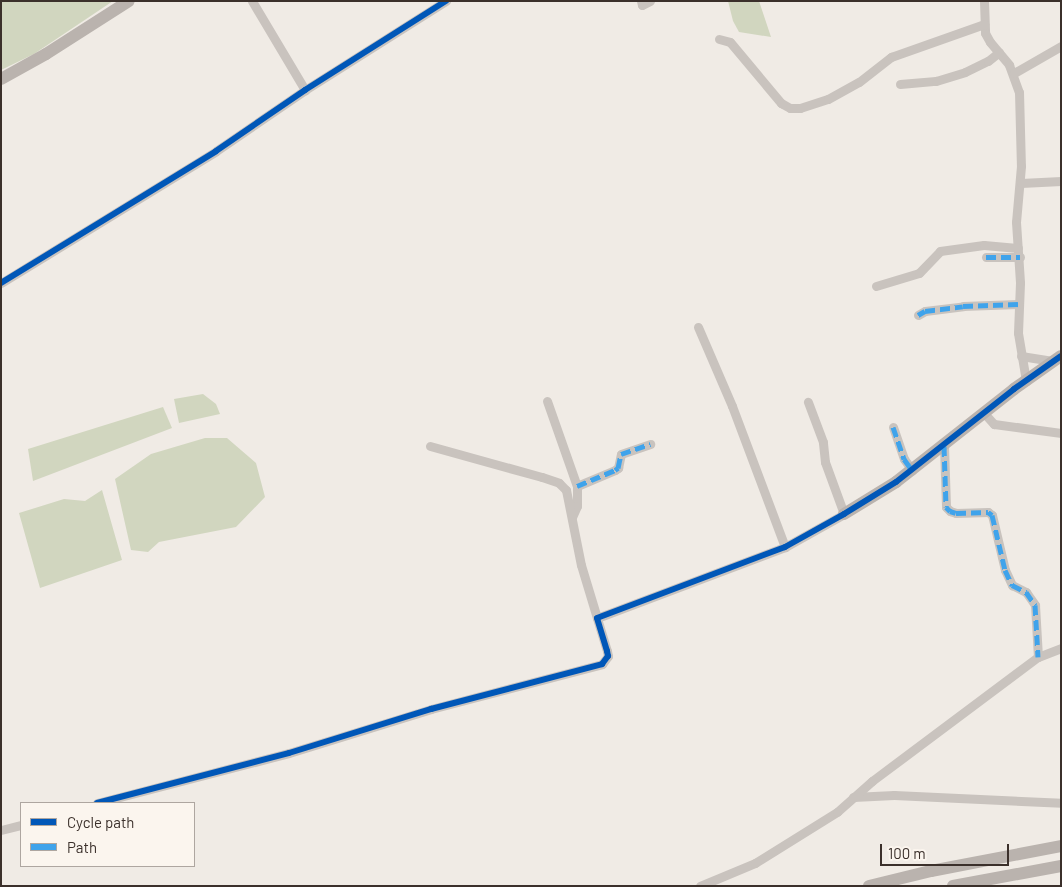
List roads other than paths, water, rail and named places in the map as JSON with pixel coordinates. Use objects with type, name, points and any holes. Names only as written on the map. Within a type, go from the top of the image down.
[{"type":"street","points":[[1,79],[46,54],[129,1]]},
{"type":"street","points":[[252,1],[305,90]]},
{"type":"street","points":[[1,283],[216,151],[305,90],[446,1]]},
{"type":"street","points":[[641,1],[642,5],[650,1]]},
{"type":"street","points":[[984,1],[984,24],[990,42],[1014,73],[1019,92],[1021,183],[1016,222],[1019,252],[1018,333],[1026,381]]},
{"type":"street","points":[[719,39],[730,42],[782,103],[790,108],[800,108],[828,99],[859,82],[891,56],[984,24]]},
{"type":"street","points":[[1014,73],[1061,46]]},
{"type":"street","points":[[900,84],[936,81],[965,72],[988,61],[999,52]]},
{"type":"street","points":[[1021,183],[1061,181]]},
{"type":"street","points":[[876,286],[919,272],[940,251],[984,245],[1019,252]]},
{"type":"street","points":[[986,257],[1019,252]]},
{"type":"street","points":[[918,315],[926,311],[963,306],[1019,304]]},
{"type":"street","points":[[698,328],[732,406],[786,547]]},
{"type":"street","points":[[1021,356],[1057,359]]},
{"type":"street","points":[[597,618],[786,547],[844,514],[912,470],[1057,359]]},
{"type":"street","points":[[547,401],[577,486],[577,506],[572,517]]},
{"type":"street","points":[[808,402],[823,442],[824,462],[844,514]]},
{"type":"street","points":[[984,413],[994,424],[1061,433]]},
{"type":"street","points":[[893,427],[904,459],[912,470]]},
{"type":"street","points":[[577,486],[618,468],[621,454],[650,444]]},
{"type":"street","points":[[101,802],[289,753],[431,709],[602,664],[608,656],[608,651],[581,565],[566,490],[559,483],[430,446]]},
{"type":"street","points":[[944,446],[946,507],[956,513],[988,512],[992,515],[1005,570],[1012,585],[1026,592],[1035,605],[1038,657]]},
{"type":"street","points":[[700,886],[755,864],[836,812],[1038,657],[1061,648]]},
{"type":"street","points":[[853,798],[894,795],[1061,803]]},
{"type":"street","points":[[1,830],[20,825]]},
{"type":"street","points":[[869,886],[931,871],[1061,846]]},
{"type":"street","points":[[954,886],[1061,866]]}]
